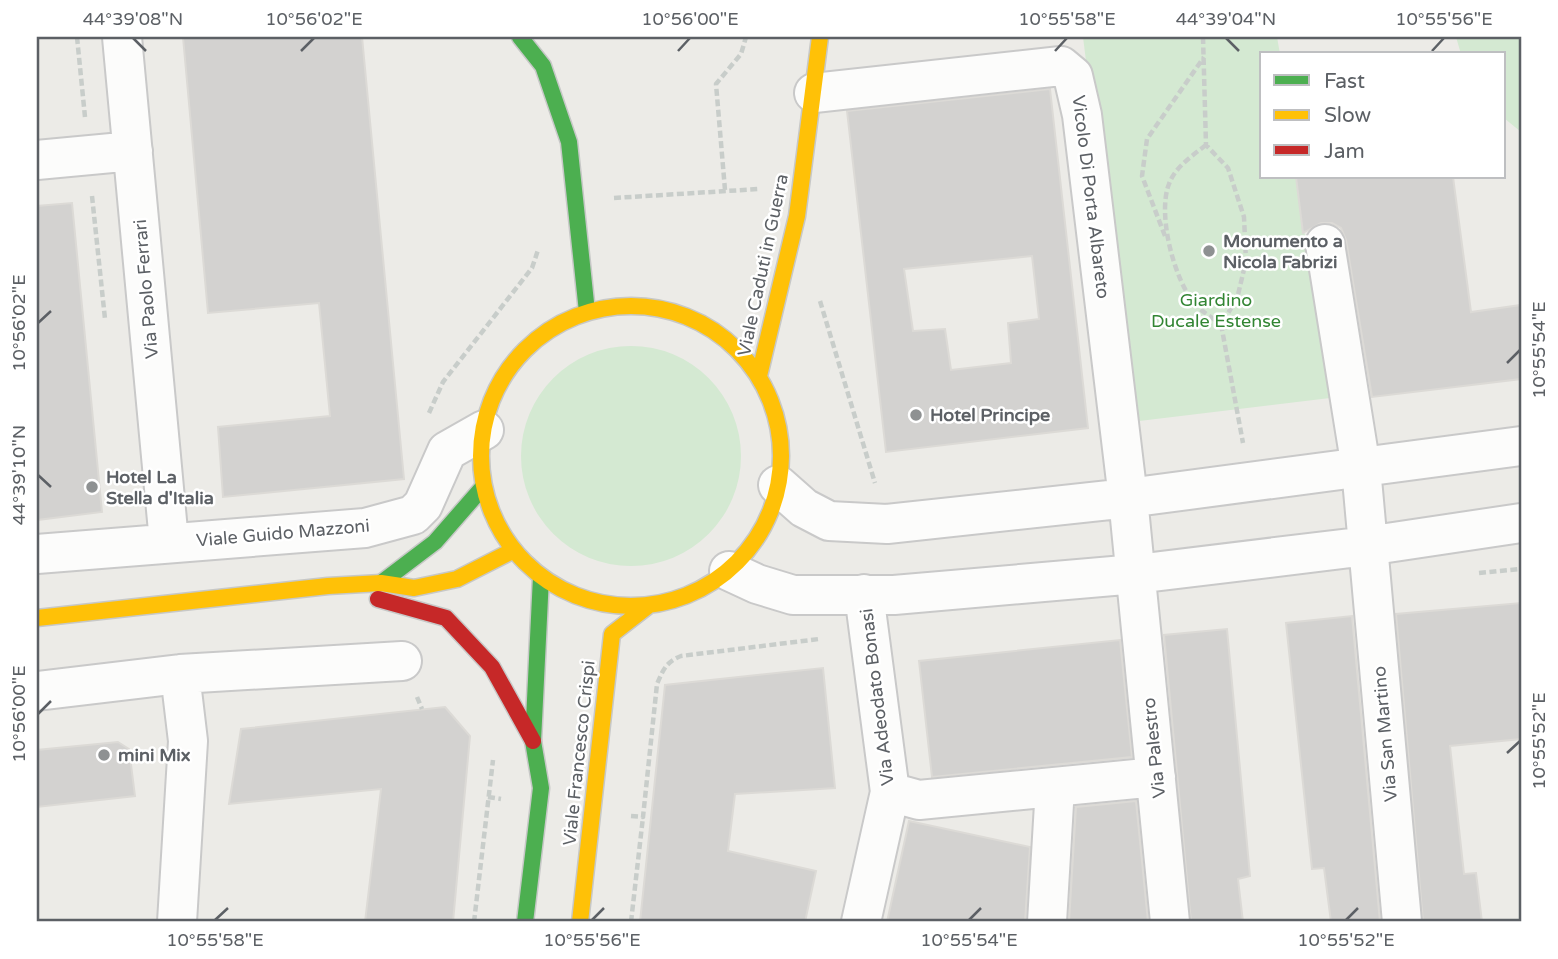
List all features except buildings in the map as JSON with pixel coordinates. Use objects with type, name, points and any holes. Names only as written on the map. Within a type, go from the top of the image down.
[{"type":"main road","points":[[520,37],[543,66],[569,142],[587,312]]},
{"type":"main road","name":"Viale Caduti in Guerra","points":[[758,376],[797,216],[820,37]]},
{"type":"main road","points":[[636,306],[688,317],[723,338],[744,356],[758,376],[774,408],[779,435],[778,485],[764,527],[751,548],[729,571],[701,590],[648,606],[611,605],[587,600],[541,577],[514,550],[491,512],[483,486],[480,453],[491,401],[506,372],[524,349],[561,323],[587,312],[636,306]]},
{"type":"main road","points":[[381,583],[435,542],[483,486]]},
{"type":"main road","points":[[37,618],[328,586],[381,583],[414,588],[457,579],[514,550]]},
{"type":"main road","name":"Viale Francesco Crispi","points":[[525,922],[541,788],[533,741],[541,577]]},
{"type":"main road","points":[[328,586],[446,618],[492,667],[533,741]]},
{"type":"main road","name":"Viale Francesco Crispi","points":[[580,922],[612,634],[648,606]]},
{"type":"street","name":"Via Paolo Ferrari","points":[[122,37],[169,542]]},
{"type":"street","name":"Vicolo Di Porta Albareto","points":[[814,93],[1060,65],[1073,76],[1082,114],[1136,574]]},
{"type":"street","points":[[37,160],[133,152]]},
{"type":"street","name":"Via San Martino","points":[[1325,244],[1361,468],[1402,922]]},
{"type":"street","name":"Viale Guido Mazzoni","points":[[37,554],[365,528],[406,519],[423,505],[447,451],[484,430]]},
{"type":"street","points":[[778,485],[804,508],[829,521],[887,524],[1128,498],[1521,446]]},
{"type":"street","points":[[729,571],[793,595],[864,594],[1136,574],[1367,546],[1521,523]]},
{"type":"street","name":"Via Palestro","points":[[1136,574],[1170,922]]},
{"type":"street","name":"Via Adeodato Bonasi","points":[[861,922],[890,792],[864,594]]},
{"type":"street","points":[[37,691],[180,674],[402,661]]},
{"type":"street","points":[[177,922],[188,741],[180,674]]},
{"type":"street","points":[[890,792],[919,800],[1156,777]]},
{"type":"street","points":[[1047,922],[1055,787]]},
{"type":"path","points":[[577,201],[725,191],[716,84],[741,54],[746,37]]},
{"type":"path","points":[[1203,37],[1206,145],[1228,168],[1244,217],[1246,261],[1237,299],[1221,324]]},
{"type":"path","points":[[1205,57],[1147,139],[1142,176],[1175,265],[1195,303],[1221,324],[1250,480]]},
{"type":"path","points":[[1166,237],[1168,185],[1182,163],[1206,145]]},
{"type":"path","points":[[427,416],[443,382],[532,268],[539,248]]},
{"type":"path","points":[[818,294],[887,524]]},
{"type":"path","points":[[631,922],[657,684],[663,668],[671,660],[681,656],[870,632]]},
{"type":"path","points":[[474,922],[488,797],[538,804]]},
{"type":"path","points":[[592,811],[643,817]]},
{"type":"green space","name":"Giardino Ducale Estense","points":[[1083,37],[1277,37],[1280,52],[1260,52],[1260,178],[1296,178],[1330,398],[1131,422]]},
{"type":"green space","points":[[1456,37],[1521,37],[1521,132],[1506,120],[1506,52],[1460,52]]},
{"type":"green space","points":[[631,346],[673,354],[709,378],[733,414],[741,456],[733,498],[709,534],[673,558],[631,566],[589,558],[553,534],[529,498],[521,456],[529,414],[553,378],[589,354]]},
{"type":"traffic: fast","points":[[520,37],[543,66],[569,142],[587,312]]},
{"type":"traffic: fast","points":[[381,583],[435,542],[483,487]]},
{"type":"traffic: fast","points":[[525,922],[541,788],[533,741],[541,577]]},
{"type":"traffic: slow","points":[[759,376],[797,216],[820,37]]},
{"type":"traffic: slow","points":[[631,306],[660,309],[688,318],[714,331],[737,350],[756,373],[769,399],[778,427],[781,456],[778,485],[769,513],[756,539],[737,562],[714,581],[688,594],[660,603],[631,606],[602,603],[574,594],[548,581],[525,562],[506,539],[493,513],[484,485],[481,456],[484,427],[493,399],[506,373],[525,350],[548,331],[574,318],[602,309],[631,306]]},
{"type":"traffic: slow","points":[[37,618],[328,586],[381,583],[414,588],[457,579],[514,550]]},
{"type":"traffic: slow","points":[[580,922],[612,634],[648,606]]},
{"type":"traffic: jam","points":[[378,599],[446,618],[492,667],[533,741]]},
{"type":"place","name":"Monumento a Nicola Fabrizi","points":[[1209,251]]},
{"type":"place","name":"Hotel Principe","points":[[916,415]]},
{"type":"place","name":"Hotel La Stella d'Italia","points":[[92,487]]},
{"type":"place","name":"mini Mix","points":[[104,755]]}]
